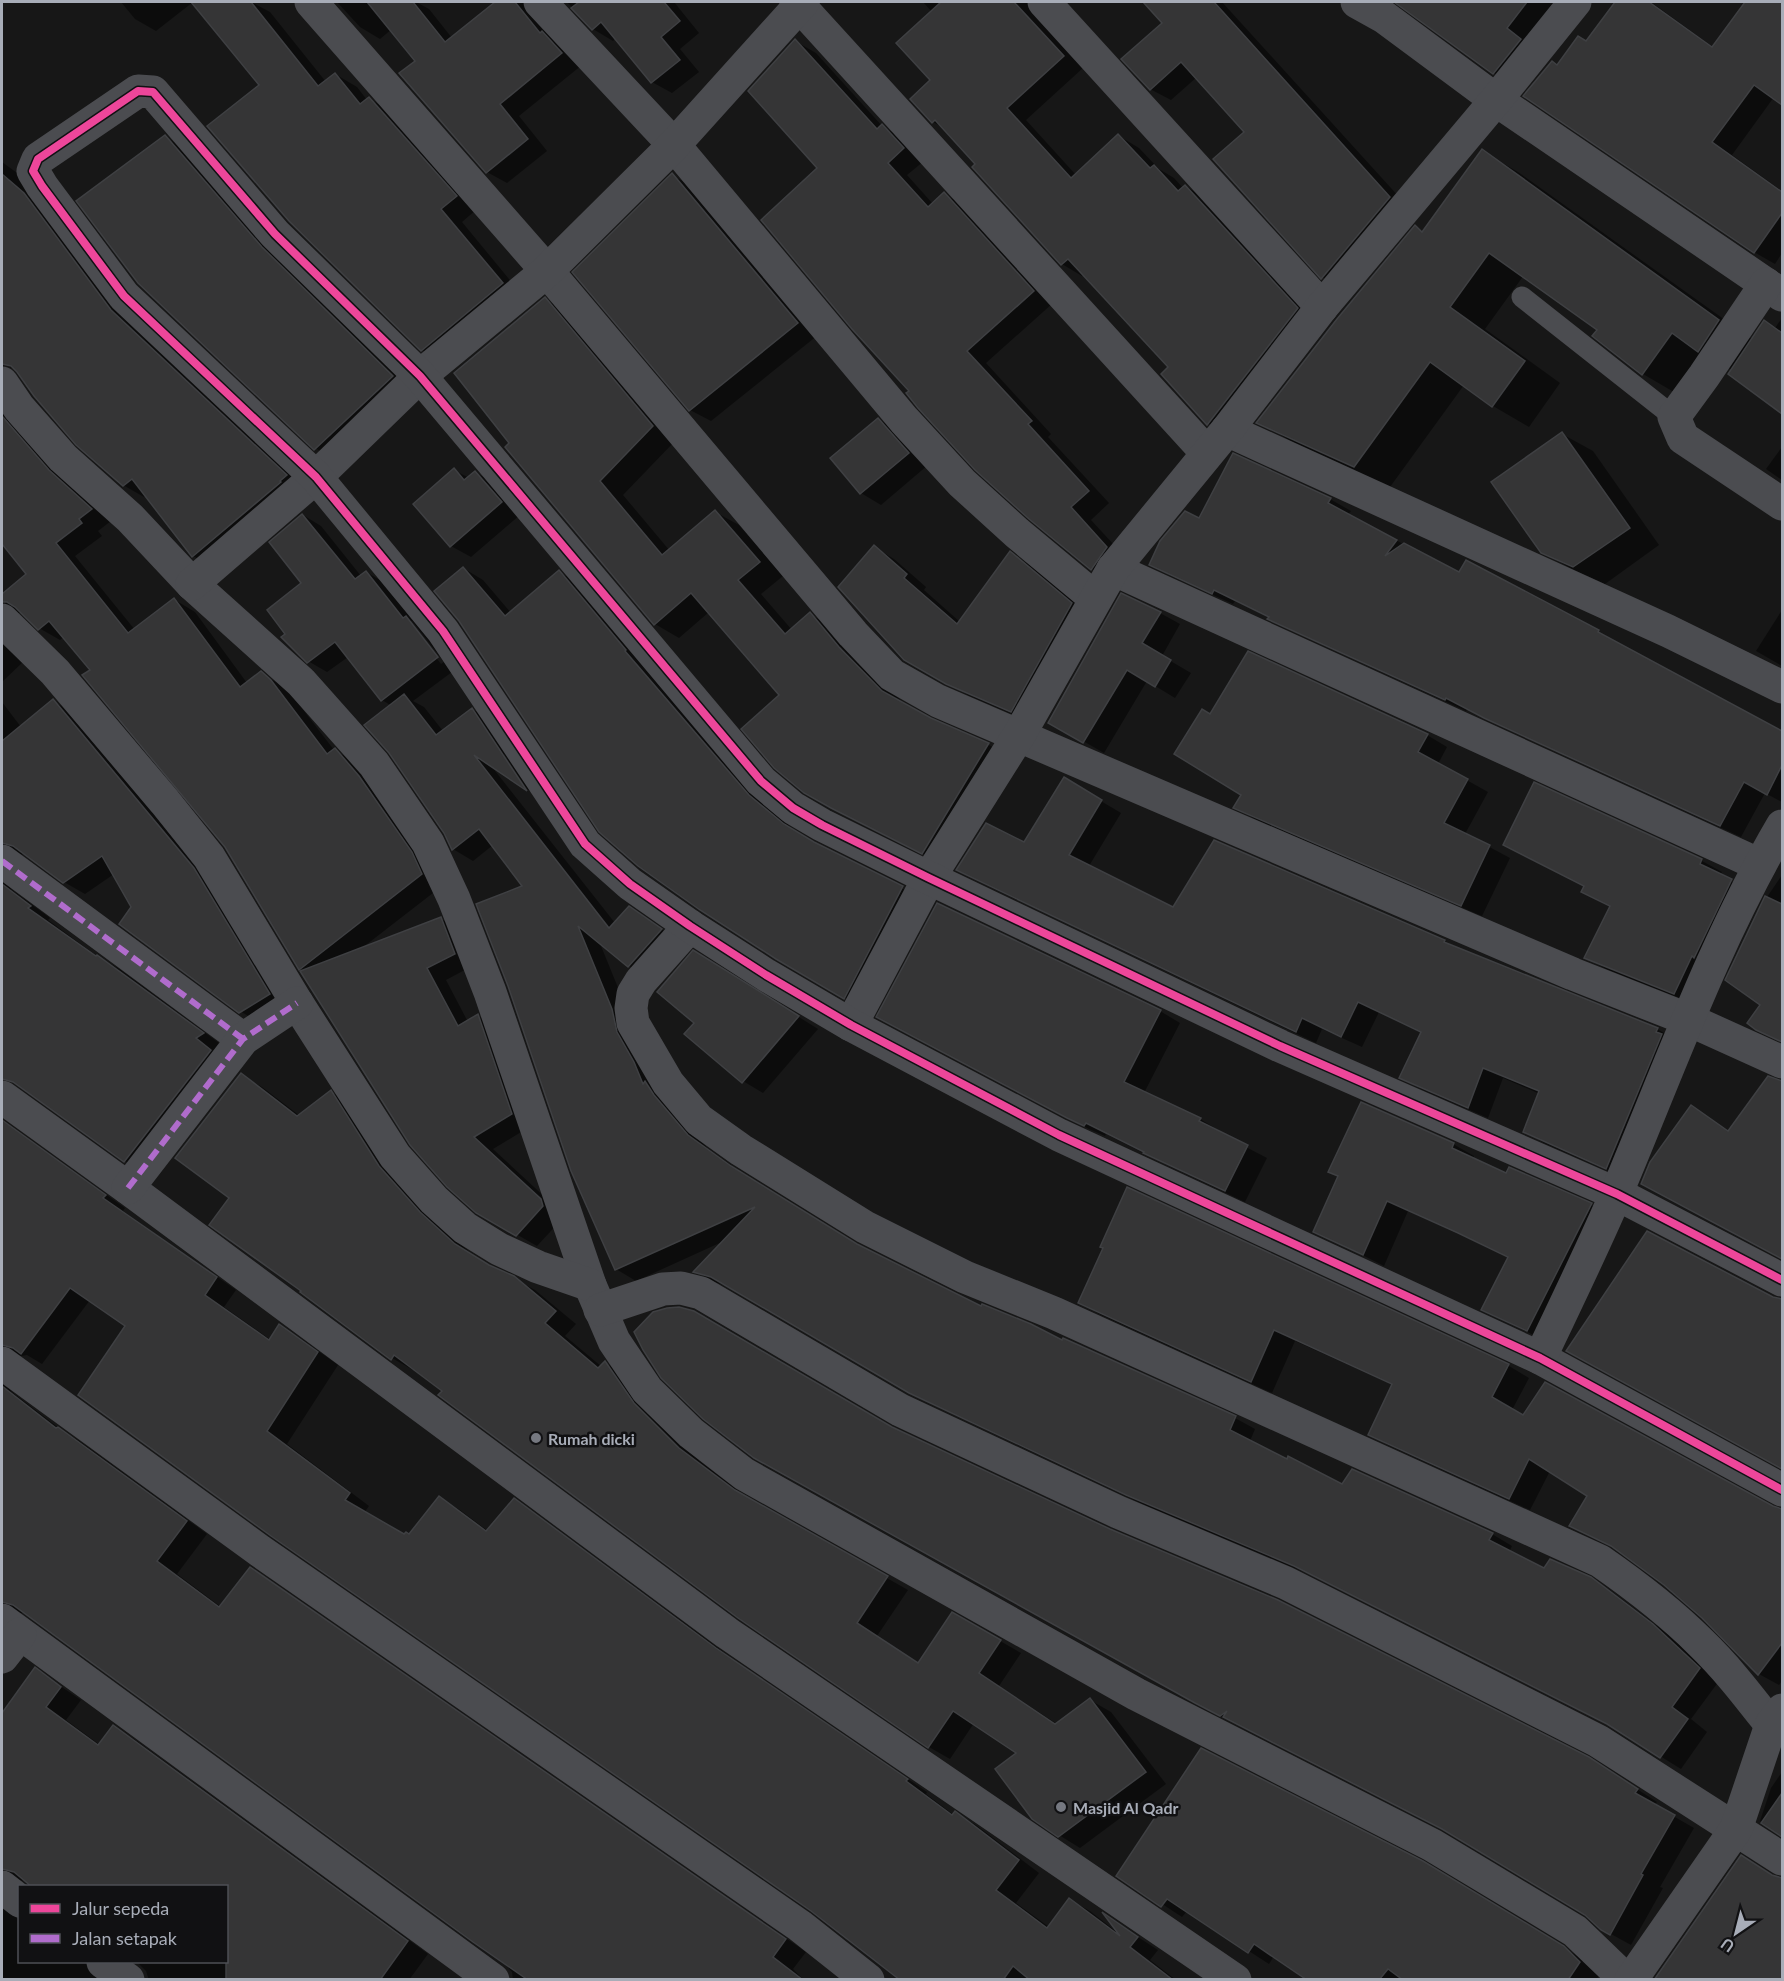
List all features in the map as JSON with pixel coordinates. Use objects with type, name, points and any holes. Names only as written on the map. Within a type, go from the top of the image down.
[{"type":"street","points":[[311,2],[547,271],[853,634],[892,675],[938,701],[1573,974],[1687,1019],[1782,1062]]},
{"type":"street","points":[[540,2],[674,145],[904,420],[947,467],[1017,533],[1095,598]]},
{"type":"street","points":[[1044,2],[1322,307]]},
{"type":"street","points":[[1357,2],[1384,17],[1496,100],[1774,289],[1674,417],[1683,438],[1782,504]]},
{"type":"street","points":[[851,1024],[930,878],[1019,735],[1113,568],[1217,442],[1322,307],[1575,2]]},
{"type":"street","points":[[192,584],[315,477],[420,376],[547,271],[674,145],[799,3],[1217,442],[1668,631],[1782,687]]},
{"type":"street","points":[[1782,1280],[1617,1194],[1280,1046],[930,878],[822,825],[793,808],[761,781],[420,376],[275,234],[153,92],[138,91],[38,159],[33,171],[42,186],[124,296],[315,477],[443,631],[585,844],[630,884],[766,975],[851,1024],[1059,1135],[1540,1358],[1782,1490]]},
{"type":"street","points":[[2,383],[20,408],[63,458],[130,518],[192,584],[301,682],[374,764],[428,843],[454,899],[490,992],[595,1297],[614,1341],[647,1390],[691,1434],[744,1474],[1136,1694],[1432,1845],[1575,1930],[1626,1980]]},
{"type":"street","points":[[1113,568],[1760,865]]},
{"type":"street","points":[[2,620],[55,672],[209,857],[297,1002],[395,1156],[434,1200],[465,1228],[499,1249],[595,1297],[681,1288],[701,1293],[900,1410],[1118,1512],[1286,1583],[1598,1741],[1782,1859]]},
{"type":"street","points":[[1540,1358],[1617,1194],[1687,1019],[1760,865],[1781,831]]},
{"type":"street","points":[[2,861],[243,1039]]},
{"type":"street","points":[[690,926],[641,981],[633,994],[631,1008],[633,1023],[668,1083],[699,1120],[741,1150],[865,1227],[965,1277],[1054,1314],[1600,1561],[1654,1600],[1702,1644],[1740,1686],[1777,1717],[1736,1829],[1631,1980]]},
{"type":"street","points":[[128,1188],[243,1039],[297,1002]]},
{"type":"street","points":[[2,1097],[727,1633],[1235,1980]]},
{"type":"street","points":[[2,1363],[260,1551],[800,1926],[868,1980]]},
{"type":"street","points":[[8,1637],[493,1980]]},
{"type":"street","points":[[2,1887],[18,1899]]},
{"type":"street","points":[[104,1963],[128,1980]]},
{"type":"lane","points":[[1522,297],[1674,417]]},
{"type":"building","points":[[191,2],[251,2],[318,86],[335,73],[360,104],[369,97],[457,196],[441,209],[503,283],[421,351],[289,221],[207,126],[259,85]]},
{"type":"building","points":[[367,2],[413,2],[445,42],[495,2],[515,2],[540,33],[542,31],[562,53],[500,104],[528,139],[486,173],[399,73],[415,61]]},
{"type":"building","points":[[579,2],[664,2],[680,21],[661,37],[680,60],[651,83],[601,22],[592,30],[571,8]]},
{"type":"building","points":[[941,2],[1014,2],[1064,56],[1007,108],[1071,178],[1118,134],[1150,168],[1154,165],[1178,191],[1185,185],[1298,308],[1207,425],[1161,374],[1168,367],[1068,259],[1061,265],[972,167],[975,164],[935,120],[932,123],[910,99],[930,80],[896,43]]},
{"type":"building","points":[[1143,2],[1214,2],[1390,197],[1321,279],[1213,159],[1244,132],[1181,62],[1150,90],[1121,59],[1162,23]]},
{"type":"building","points":[[1394,2],[1527,2],[1507,28],[1521,39],[1493,74]]},
{"type":"building","points":[[1615,2],[1649,2],[1712,47],[1745,2],[1782,2],[1782,105],[1754,85],[1712,142],[1782,192],[1782,213],[1754,253],[1523,96],[1552,61],[1557,65],[1578,36],[1586,41]]},
{"type":"building","points":[[795,39],[877,129],[882,124],[904,148],[888,163],[928,207],[944,192],[1034,291],[967,351],[1032,421],[1028,424],[1089,491],[1071,507],[1107,547],[1091,570],[1029,519],[975,470],[918,408],[906,393],[909,391],[852,329],[761,220],[817,168],[748,91]]},
{"type":"building","points":[[165,135],[262,247],[393,376],[314,450],[138,283],[76,201]]},
{"type":"building","points":[[1482,149],[1719,320],[1698,352],[1672,333],[1642,375],[1592,336],[1597,330],[1489,253],[1450,307],[1525,361],[1492,407],[1430,362],[1354,467],[1256,423],[1337,319],[1415,225],[1422,232]]},
{"type":"building","points":[[672,173],[798,323],[689,411],[572,272]]},
{"type":"building","points":[[2,174],[24,193],[111,310],[287,475],[192,557],[132,479],[123,486],[76,445],[34,396],[17,372],[11,366],[2,364]]},
{"type":"building","points":[[545,297],[653,426],[600,481],[662,555],[715,510],[760,562],[738,580],[785,634],[810,612],[839,647],[882,691],[931,718],[989,743],[922,854],[804,793],[774,768],[741,729],[779,695],[691,593],[654,625],[505,447],[509,443],[454,373]]},
{"type":"building","points":[[1764,320],[1782,333],[1782,414],[1728,374]]},
{"type":"building","points":[[2,416],[49,470],[92,509],[79,519],[82,523],[56,543],[128,633],[174,598],[240,687],[261,671],[271,680],[327,754],[335,748],[359,776],[412,852],[422,874],[299,970],[225,847],[82,675],[90,670],[49,621],[38,630],[15,607],[2,602],[2,594],[26,574],[2,544]]},
{"type":"building","points":[[878,418],[909,453],[860,494],[830,458]]},
{"type":"building","points":[[1562,432],[1630,528],[1573,567],[1541,553],[1491,482]]},
{"type":"building","points":[[1233,453],[1331,498],[1328,503],[1397,540],[1385,556],[1404,543],[1459,572],[1466,560],[1782,731],[1782,765],[1767,795],[1744,782],[1720,826],[1484,718],[1446,698],[1445,700],[1267,619],[1269,617],[1214,590],[1212,594],[1149,565],[1160,541],[1185,511],[1199,518]]},
{"type":"building","points":[[454,468],[464,480],[475,471],[502,502],[450,547],[413,504]]},
{"type":"building","points":[[302,514],[355,579],[366,571],[403,618],[406,616],[438,657],[381,701],[335,642],[307,663],[281,637],[285,634],[267,610],[301,583],[269,542]]},
{"type":"building","points":[[874,545],[907,574],[904,578],[957,624],[1010,551],[1072,603],[1011,712],[946,684],[904,660],[838,587]]},
{"type":"building","points":[[463,567],[505,616],[559,570],[625,651],[749,795],[784,824],[814,842],[903,886],[844,999],[700,910],[638,866],[599,832],[459,621],[434,591]]},
{"type":"building","points":[[1121,593],[1161,612],[1142,643],[1171,660],[1155,687],[1127,670],[1083,743],[1048,723]]},
{"type":"building","points":[[1248,651],[1428,734],[1418,752],[1468,779],[1444,823],[1490,845],[1461,906],[1233,808],[1241,795],[1174,754],[1202,709],[1210,714]]},
{"type":"building","points":[[404,694],[436,735],[472,708],[527,791],[474,755],[609,928],[629,906],[662,929],[628,967],[578,926],[612,1009],[617,1032],[643,1084],[645,1081],[688,1135],[731,1166],[857,1244],[981,1306],[982,1304],[1031,1324],[1062,1340],[1063,1338],[1236,1416],[1230,1430],[1287,1459],[1288,1456],[1342,1484],[1352,1469],[1493,1533],[1489,1540],[1544,1568],[1550,1559],[1591,1577],[1653,1624],[1700,1668],[1672,1707],[1688,1719],[1660,1758],[1607,1724],[1294,1566],[1126,1495],[909,1393],[711,1277],[693,1272],[755,1207],[615,1270],[571,1171],[508,986],[476,904],[522,886],[479,829],[452,850],[444,833],[389,753],[364,725]]},
{"type":"building","points":[[53,699],[194,868],[270,994],[239,1013],[119,924],[131,907],[102,856],[63,883],[13,846],[2,843],[2,741]]},
{"type":"building","points":[[1064,777],[1102,800],[1069,855],[1173,907],[1214,840],[1445,940],[1444,942],[1658,1028],[1656,1032],[1662,1034],[1606,1169],[1523,1132],[1539,1091],[1483,1068],[1468,1108],[1399,1078],[1421,1032],[1358,1002],[1341,1037],[1302,1018],[1296,1032],[956,870],[986,823],[1024,842]]},
{"type":"building","points":[[1534,782],[1702,859],[1700,864],[1732,879],[1674,994],[1584,958],[1610,906],[1581,892],[1584,886],[1503,845]]},
{"type":"building","points":[[2,884],[31,906],[28,908],[204,1033],[196,1038],[211,1050],[124,1162],[13,1082],[2,1079]]},
{"type":"building","points":[[1765,896],[1782,904],[1782,1042],[1756,1030],[1747,1023],[1760,1005],[1725,980]]},
{"type":"building","points":[[937,903],[1161,1010],[1124,1082],[1201,1118],[1199,1121],[1248,1145],[1225,1191],[1143,1153],[1086,1123],[1084,1126],[1067,1118],[876,1017]]},
{"type":"building","points":[[441,917],[455,954],[427,968],[458,1026],[478,1014],[512,1114],[474,1137],[541,1199],[543,1206],[516,1236],[476,1213],[447,1187],[410,1145],[300,971]]},
{"type":"building","points":[[693,950],[799,1016],[742,1083],[684,1034],[694,1023],[657,992]]},
{"type":"building","points":[[241,1073],[297,1116],[331,1090],[379,1166],[420,1212],[455,1244],[489,1265],[514,1276],[556,1311],[545,1323],[598,1368],[605,1361],[634,1403],[679,1448],[735,1490],[888,1576],[857,1623],[918,1663],[952,1612],[1001,1640],[979,1673],[1055,1724],[1090,1698],[1146,1772],[1058,1837],[1032,1819],[995,1769],[1016,1753],[953,1711],[928,1748],[738,1618],[438,1395],[442,1391],[394,1355],[391,1360],[301,1291],[209,1225],[229,1198],[175,1158]]},
{"type":"building","points":[[1768,1076],[1782,1081],[1782,1259],[1641,1184],[1650,1162],[1691,1105],[1728,1131]]},
{"type":"building","points":[[1361,1102],[1454,1143],[1452,1148],[1506,1173],[1509,1167],[1592,1203],[1527,1331],[1481,1310],[1508,1257],[1458,1233],[1387,1201],[1363,1255],[1313,1232],[1338,1176],[1328,1172]]},
{"type":"building","points":[[2,1120],[106,1195],[103,1198],[217,1277],[205,1295],[269,1340],[279,1324],[318,1352],[267,1431],[350,1493],[345,1500],[404,1534],[406,1532],[409,1534],[439,1496],[486,1531],[514,1498],[716,1648],[908,1779],[906,1781],[952,1815],[955,1811],[1019,1860],[996,1890],[1047,1928],[1069,1898],[1120,1936],[1102,1912],[1138,1937],[1130,1947],[1173,1980],[1030,1980],[1013,1966],[1003,1980],[900,1980],[811,1911],[271,1536],[78,1395],[125,1326],[70,1288],[21,1354],[13,1348],[2,1345]]},
{"type":"building","points":[[1127,1187],[1509,1364],[1492,1397],[1523,1415],[1545,1382],[1782,1509],[1782,1643],[1758,1675],[1702,1618],[1664,1585],[1611,1546],[1569,1526],[1587,1496],[1529,1459],[1509,1499],[1368,1435],[1392,1384],[1274,1330],[1251,1382],[1078,1303]]},
{"type":"building","points":[[1647,1231],[1773,1297],[1782,1299],[1782,1469],[1566,1351]]},
{"type":"building","points":[[679,1307],[694,1311],[892,1427],[1110,1529],[1278,1600],[1589,1757],[1638,1789],[1635,1793],[1675,1815],[1610,1935],[1585,1915],[1442,1829],[1223,1717],[1227,1711],[1220,1716],[1195,1703],[754,1458],[703,1419],[661,1378],[634,1332],[653,1312]]},
{"type":"building","points":[[2,1386],[56,1428],[58,1427],[187,1521],[157,1561],[219,1607],[250,1567],[786,1939],[773,1957],[803,1980],[528,1980],[13,1605],[2,1602]]},
{"type":"building","points":[[35,1667],[61,1687],[46,1707],[98,1745],[113,1725],[408,1941],[380,1980],[226,1980],[228,1885],[30,1885],[14,1872],[2,1869],[2,1713]]},
{"type":"building","points":[[1201,1748],[1423,1861],[1564,1946],[1580,1962],[1568,1980],[1403,1980],[1388,1969],[1379,1980],[1307,1980],[1254,1944],[1248,1953],[1167,1899],[1161,1907],[1116,1876]]},
{"type":"building","points":[[1782,1793],[1782,1837],[1761,1823]]},
{"type":"building","points":[[1741,1855],[1772,1875],[1782,1878],[1782,1980],[1654,1980]]},
{"type":"marked path","points":[[2,861],[243,1039]]},
{"type":"marked path","points":[[128,1188],[243,1039],[297,1003]]},
{"type":"cycle path","points":[[1782,1280],[1617,1194],[1280,1046],[929,878],[822,825],[793,808],[761,781],[420,376],[275,234],[153,92],[138,91],[38,159],[33,171],[42,186],[124,296],[316,477],[443,631],[585,844],[630,884],[766,975],[851,1025],[1059,1135],[1540,1358],[1782,1490]]},
{"type":"place","name":"Rumah dicki","points":[[536,1438]]},
{"type":"place","name":"Masjid Al Qadr","points":[[1061,1807]]}]
